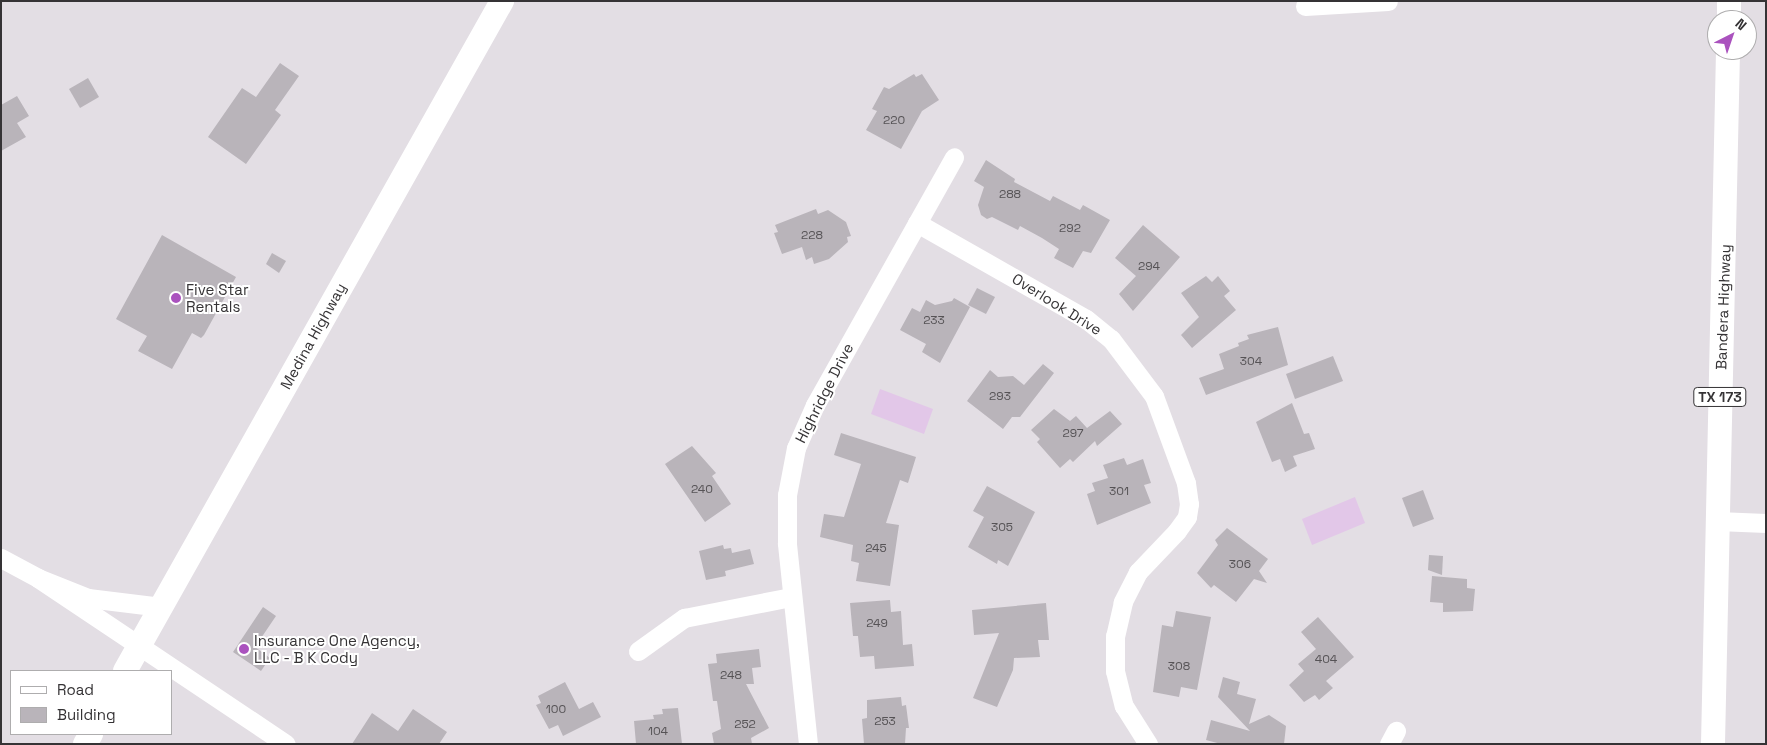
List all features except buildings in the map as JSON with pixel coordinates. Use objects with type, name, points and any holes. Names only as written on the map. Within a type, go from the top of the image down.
[{"type":"main road","name":"Medina Highway","points":[[126,670],[502,1]]},
{"type":"main road","name":"Bandera Highway","points":[[1713,744],[1728,60]]},
{"type":"street","points":[[1306,6],[1388,1]]},
{"type":"street","name":"Highridge Drive","points":[[808,744],[791,597],[787,496],[796,448],[814,405],[954,157]]},
{"type":"street","name":"Overlook Drive","points":[[917,223],[1086,319],[1111,340],[1154,396],[1186,483],[1189,504],[1187,517],[1138,572],[1123,602],[1115,636],[1114,671],[1124,706],[1148,744]]},
{"type":"street","points":[[1717,521],[1766,523]]},
{"type":"street","points":[[1,558],[38,578],[286,744]]},
{"type":"street","points":[[38,578],[88,598],[161,607]]},
{"type":"street","points":[[638,651],[684,618],[791,597]]},
{"type":"shaded area","points":[[880,389],[933,409],[924,434],[871,414]]},
{"type":"shaded area","points":[[1355,497],[1365,523],[1312,545],[1302,519]]},
{"type":"place","name":"Five Star Rentals","points":[[176,298]]},
{"type":"place","name":"Insurance One Agency, LLC - B K Cody","points":[[244,649]]}]
